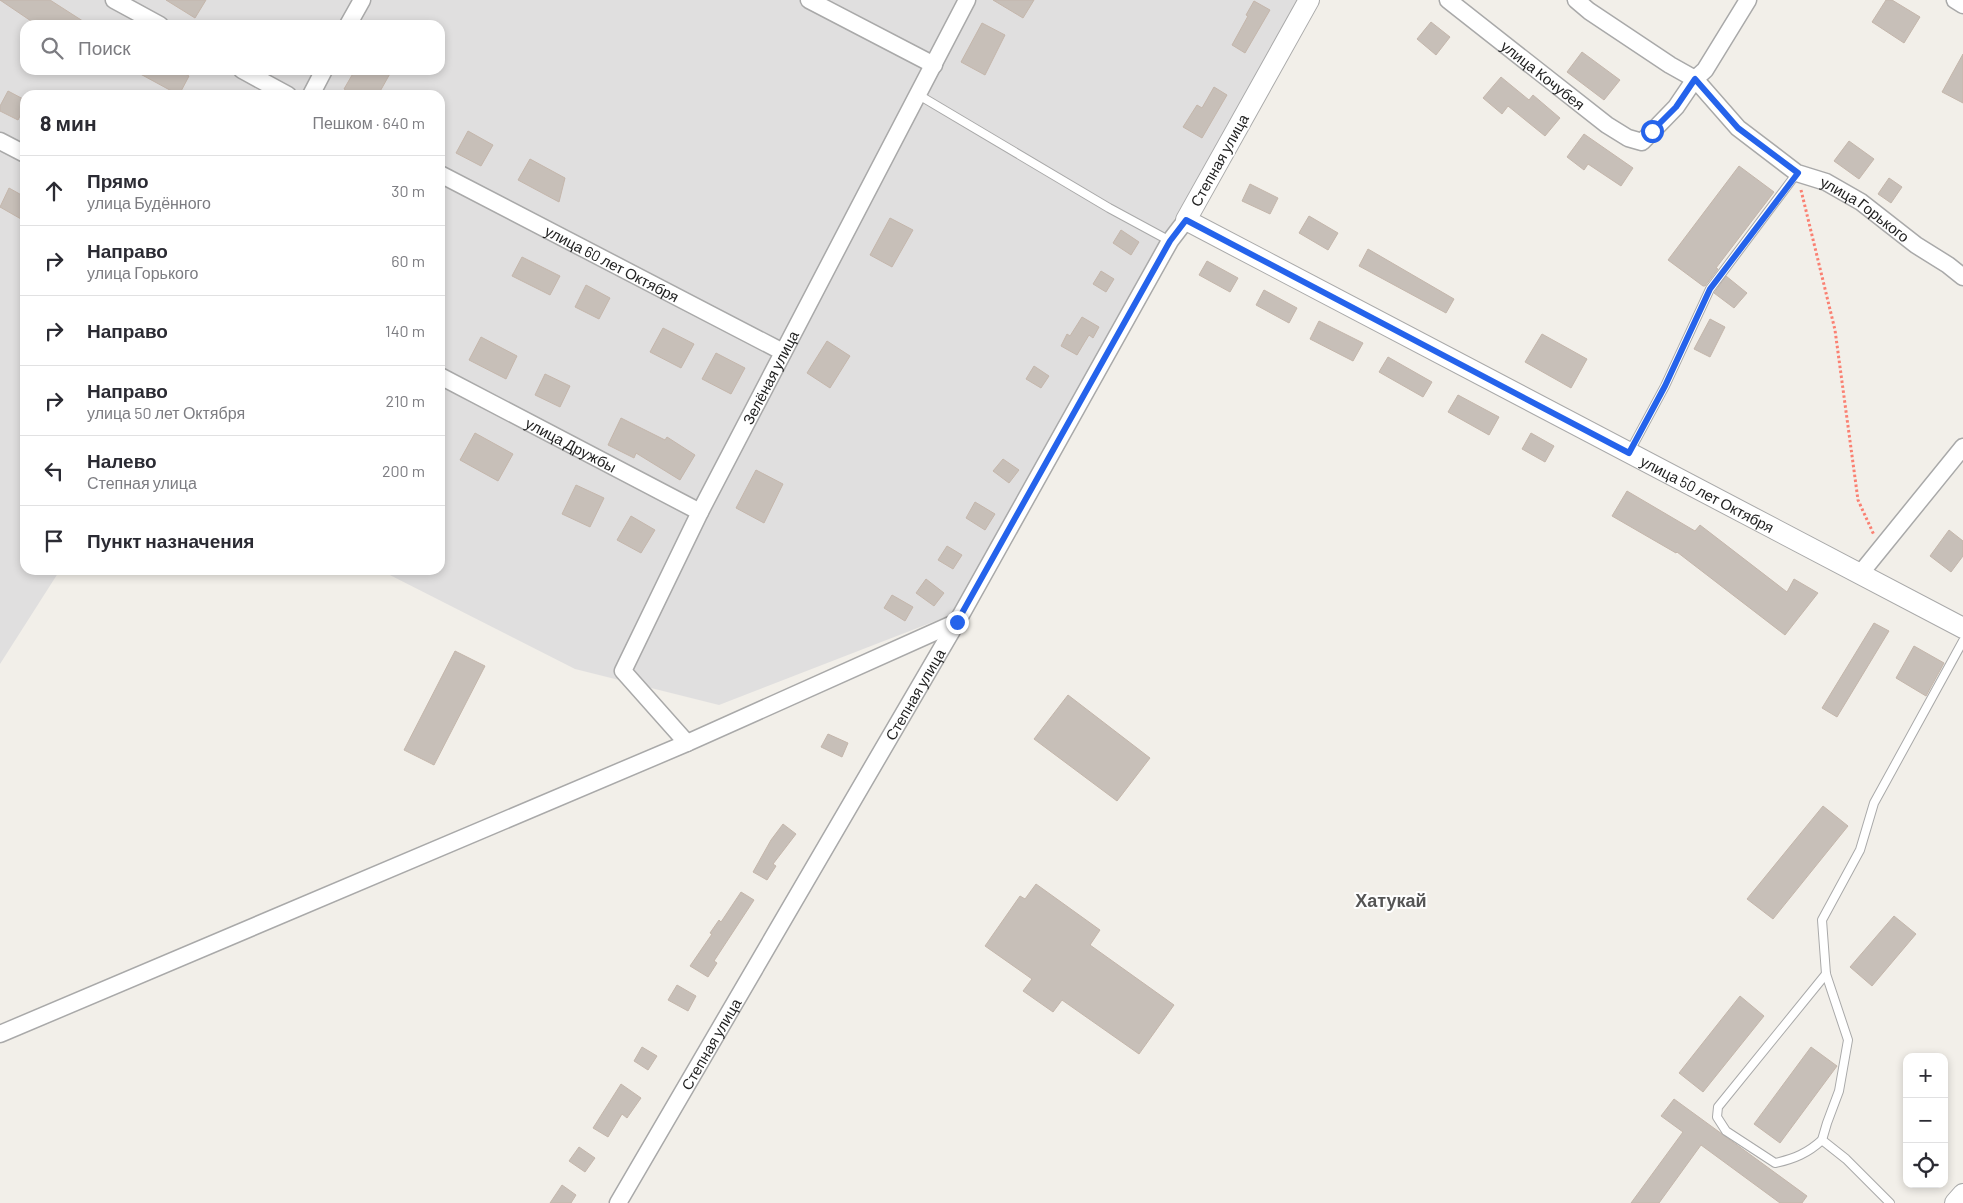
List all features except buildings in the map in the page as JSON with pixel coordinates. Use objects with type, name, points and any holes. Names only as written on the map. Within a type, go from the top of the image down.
[{"type":"street","points":[[114,0],[151,20]]},
{"type":"street","points":[[351,20],[362,0]]},
{"type":"street","points":[[809,0],[934,65]]},
{"type":"street","name":"Зелёная улица","points":[[687,743],[622,671],[700,512],[967,0]]},
{"type":"street","name":"Степная улица","points":[[618,1203],[957,622],[1170,241],[1186,220],[1309,0]]},
{"type":"street","name":"улица Кочубея","points":[[1448,0],[1599,119],[1628,138],[1642,142],[1676,107],[1695,79]]},
{"type":"street","name":"улица Горького","points":[[1576,0],[1589,11],[1670,65],[1695,79],[1738,128],[1798,173],[1826,182],[1861,202],[1916,245],[1963,277]]},
{"type":"street","points":[[1695,79],[1705,70],[1748,0]]},
{"type":"street","points":[[1955,0],[1963,5]]},
{"type":"street","points":[[251,75],[279,90]]},
{"type":"street","points":[[314,90],[321,75]]},
{"type":"street","points":[[0,141],[20,151]]},
{"type":"street","name":"улица 60 лет Октября","points":[[445,177],[783,352]]},
{"type":"street","name":"улица 50 лет Октября","points":[[1186,220],[1963,628]]},
{"type":"street","name":"улица Дружбы","points":[[445,379],[700,512]]},
{"type":"street","points":[[1860,574],[1963,447]]},
{"type":"street","points":[[0,1034],[687,743],[957,622]]},
{"type":"street","points":[[1956,1203],[1963,1194]]},
{"type":"lane","points":[[917,94],[1109,208],[1170,241]]},
{"type":"lane","points":[[1629,453],[1665,386],[1710,289],[1798,173]]},
{"type":"lane","points":[[1826,974],[1718,1107],[1717,1117],[1726,1131],[1775,1163],[1793,1159],[1813,1148],[1822,1140],[1839,1092],[1848,1040],[1826,974],[1822,920],[1860,850],[1874,803],[1963,641]]},
{"type":"lane","points":[[1822,1140],[1846,1159],[1890,1203]]},
{"type":"path","points":[[1798,173],[1835,330],[1858,500],[1880,549]]},
{"type":"shaded area","points":[[0,0],[1298,0],[951,615],[719,705],[575,669],[390,575],[445,575],[445,90],[20,90],[20,575],[57,575],[0,664]]},
{"type":"district","name":"Хатукай","points":[[1391,900]]},
{"type":"route","points":[[957,622],[1170,241],[1186,220],[1629,453],[1665,386],[1710,289],[1798,173],[1738,128],[1695,79],[1676,107],[1652,131]]}]
